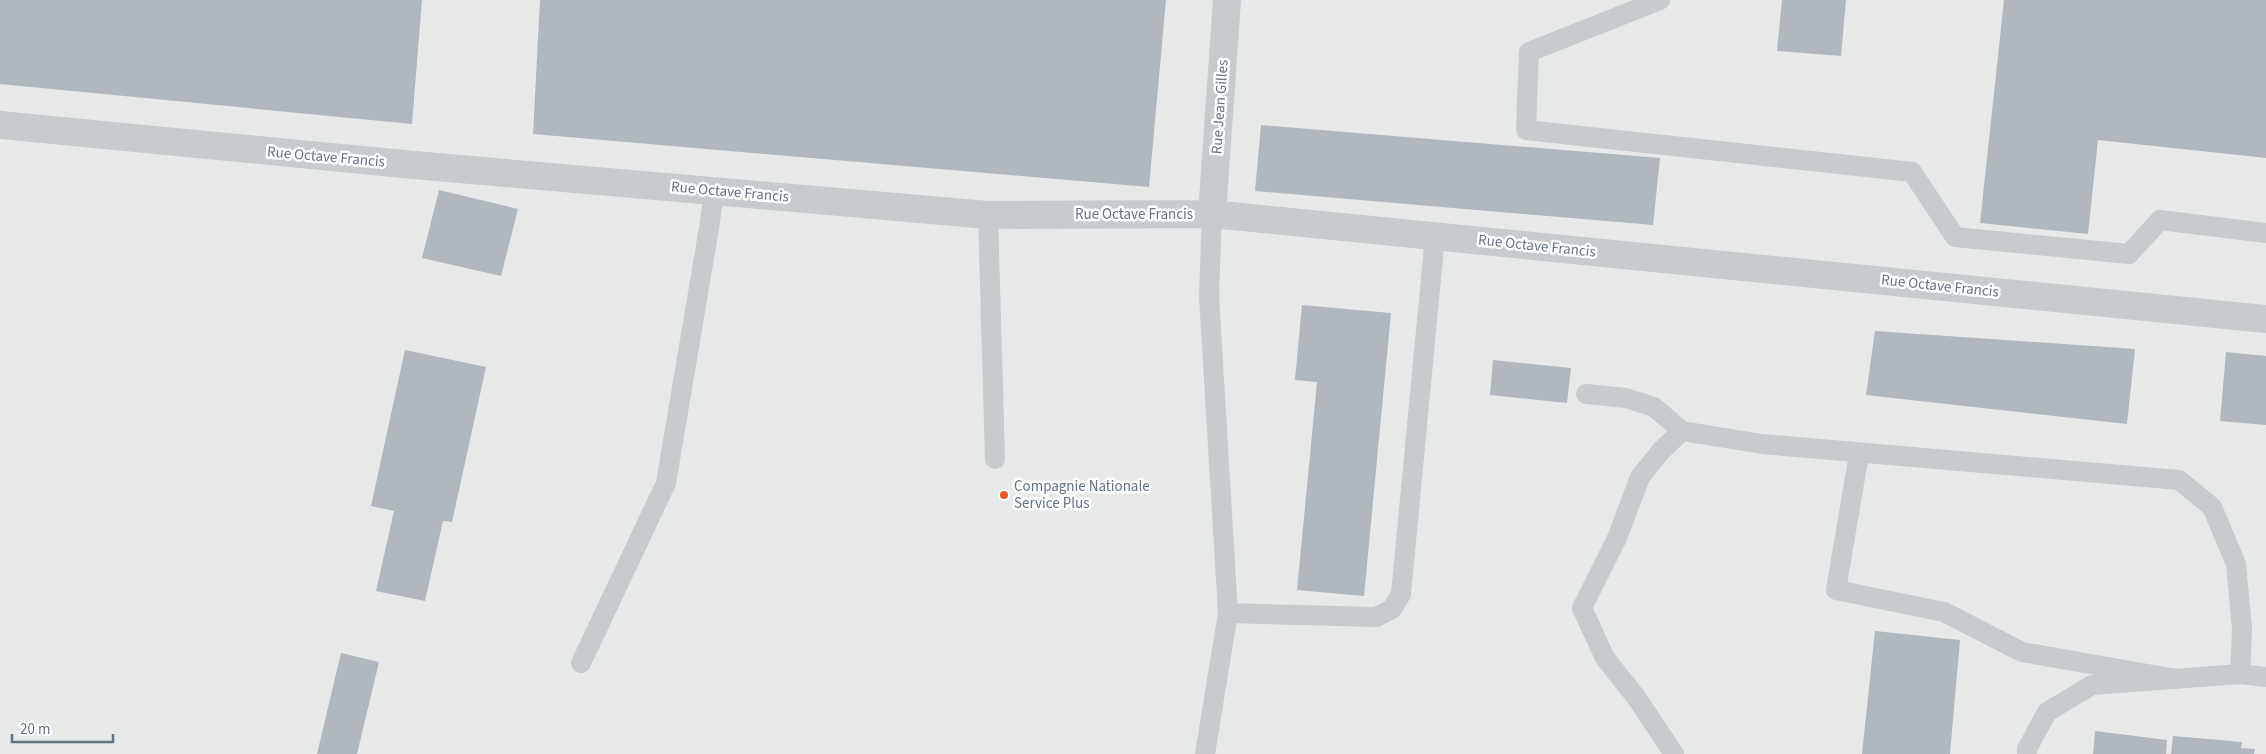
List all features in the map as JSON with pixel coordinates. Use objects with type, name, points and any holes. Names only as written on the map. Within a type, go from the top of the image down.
[{"type":"street","name":"Rue Jean Gilles","points":[[1212,214],[1227,0]]},
{"type":"street","name":"Rue Octave Francis","points":[[0,125],[414,165],[988,215],[1212,214],[2266,319]]},
{"type":"lane","points":[[1660,0],[1529,52],[1526,130],[1912,172],[1955,237],[2130,254],[2160,220],[2266,233]]},
{"type":"lane","points":[[581,663],[666,483],[714,191]]},
{"type":"lane","points":[[1205,754],[1228,613],[1209,296],[1212,214]]},
{"type":"lane","points":[[988,215],[995,459]]},
{"type":"lane","points":[[1228,613],[1376,617],[1392,609],[1401,594],[1435,236]]},
{"type":"lane","points":[[1586,394],[1626,398],[1654,407],[1682,431],[1762,444],[1859,454],[2179,480],[2212,507],[2236,564],[2242,629],[2240,674]]},
{"type":"lane","points":[[1674,754],[1636,697],[1605,658],[1582,608],[1617,538],[1640,477],[1661,451],[1682,431]]},
{"type":"lane","points":[[1859,454],[1836,590],[1944,612],[2022,652],[2176,679]]},
{"type":"lane","points":[[2027,754],[2027,749],[2047,712],[2092,685],[2240,674],[2266,677]]},
{"type":"shaded area","points":[[0,0],[2266,0],[2266,754],[0,754]]},
{"type":"building","points":[[0,0],[422,0],[412,124],[0,84]]},
{"type":"building","points":[[540,0],[1166,0],[1149,187],[533,134]]},
{"type":"building","points":[[1782,0],[1846,0],[1841,56],[1777,51]]},
{"type":"building","points":[[2004,0],[2266,0],[2266,158],[2098,140],[2088,234],[1980,223]]},
{"type":"building","points":[[1261,125],[1660,158],[1653,225],[1255,191]]},
{"type":"building","points":[[439,190],[518,209],[501,276],[422,258]]},
{"type":"building","points":[[1302,305],[1391,313],[1364,596],[1297,590],[1317,382],[1295,380]]},
{"type":"building","points":[[1875,331],[2135,349],[2127,424],[1866,395]]},
{"type":"building","points":[[405,350],[486,367],[452,522],[443,521],[425,601],[376,591],[394,511],[371,506]]},
{"type":"building","points":[[2226,352],[2266,356],[2266,425],[2220,421]]},
{"type":"building","points":[[1493,360],[1571,368],[1567,403],[1490,395]]},
{"type":"building","points":[[1875,631],[1960,640],[1950,754],[1862,754]]},
{"type":"building","points":[[341,653],[379,662],[357,754],[317,754]]},
{"type":"building","points":[[2095,731],[2167,740],[2166,754],[2093,754]]},
{"type":"building","points":[[2173,736],[2242,742],[2241,748],[2255,749],[2254,754],[2171,754]]},
{"type":"place","name":"Compagnie Nationale Service Plus","points":[[1004,495]]}]
